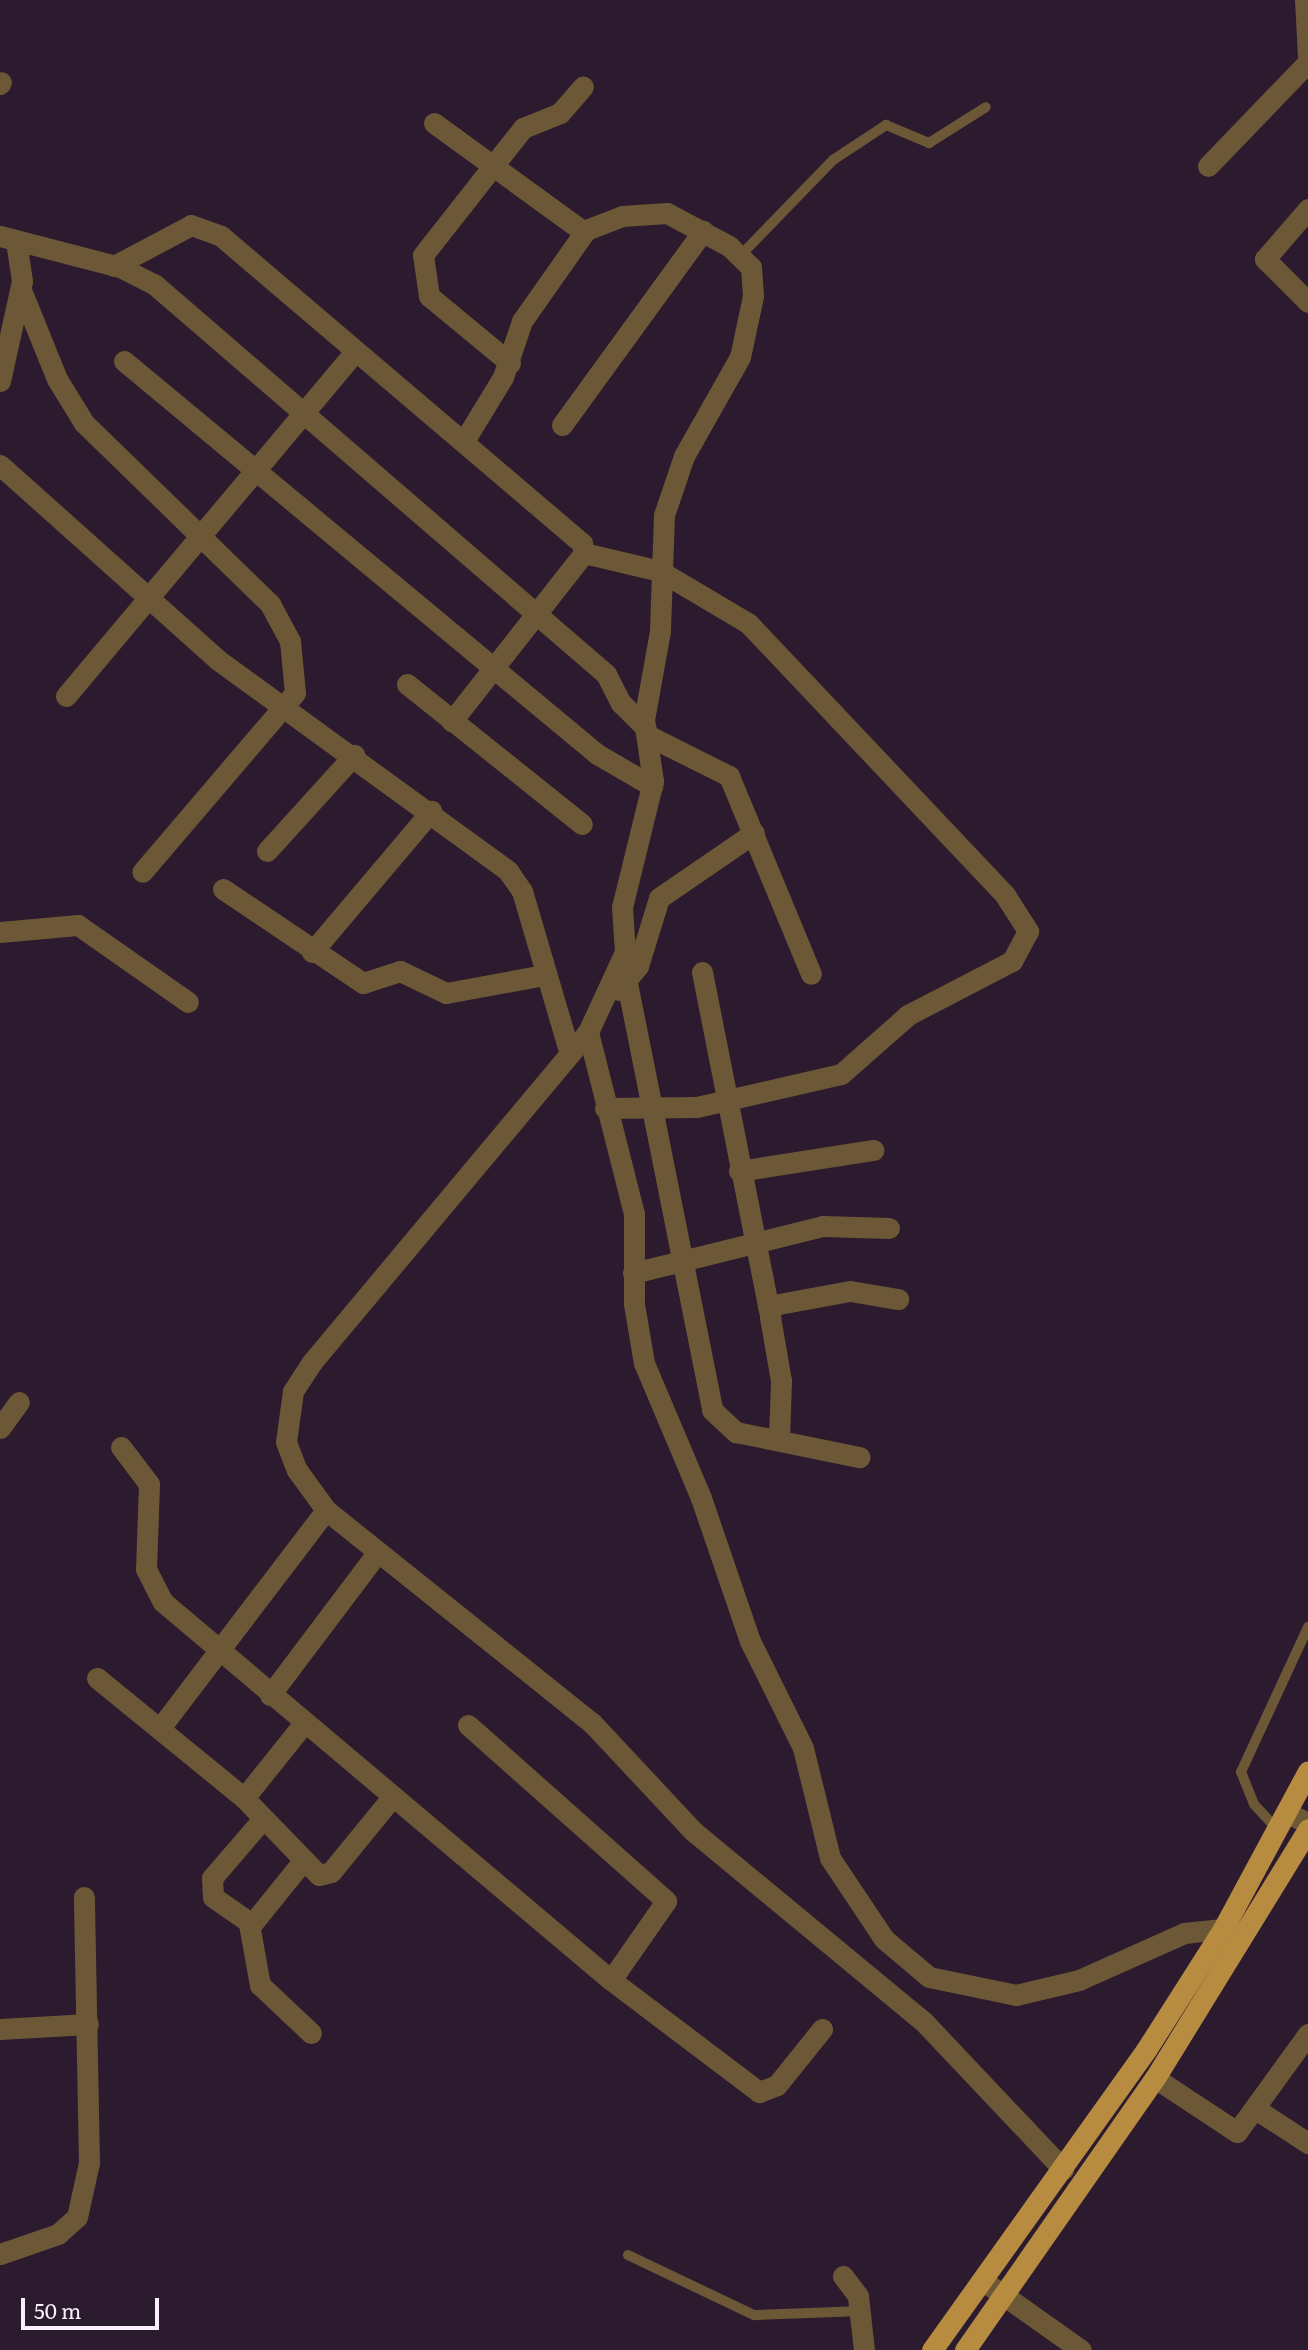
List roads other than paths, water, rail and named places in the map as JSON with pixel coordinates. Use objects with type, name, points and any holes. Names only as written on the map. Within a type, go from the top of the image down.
[{"type":"main road","points":[[941,2346],[982,2280],[1063,2169],[1292,1823],[1308,1772]]},
{"type":"main road","points":[[965,2350],[1005,2297],[1155,2078],[1308,1829]]},
{"type":"street","points":[[1208,166],[1308,60],[1305,0]]},
{"type":"street","points":[[510,363],[429,296],[421,268],[427,247],[530,120],[560,113],[583,87]]},
{"type":"street","points":[[434,123],[584,232]]},
{"type":"street","points":[[1308,209],[1265,259],[1308,302]]},
{"type":"street","points":[[464,441],[510,363],[522,321],[584,232],[622,216],[667,213],[703,231],[740,256],[751,267],[753,296],[743,347],[672,485],[660,571],[660,631],[647,731],[652,786],[622,907],[625,952],[588,1032],[293,1391],[286,1442],[326,1510],[592,1723],[693,1831],[923,2021],[1063,2169]]},
{"type":"street","points":[[114,266],[174,230],[206,228],[464,441],[582,543],[584,553],[452,720]]},
{"type":"street","points":[[562,425],[703,231]]},
{"type":"street","points":[[142,872],[285,707],[297,681],[281,620],[202,535],[84,423],[57,379],[21,290],[8,239],[114,266],[154,284],[606,674],[621,703],[647,731],[723,770],[754,833],[811,974]]},
{"type":"street","points":[[0,381],[21,290]]},
{"type":"street","points":[[66,696],[305,415],[355,351]]},
{"type":"street","points":[[124,361],[254,474],[597,754],[652,786]]},
{"type":"street","points":[[0,465],[151,596],[218,660],[431,811],[516,880],[570,1054]]},
{"type":"street","points":[[584,553],[660,571],[729,609],[788,660],[1005,895],[1028,931],[1012,961],[908,1016],[852,1070],[724,1101],[606,1108]]},
{"type":"street","points":[[407,684],[582,824]]},
{"type":"street","points":[[267,851],[354,755]]},
{"type":"street","points":[[313,952],[431,811]]},
{"type":"street","points":[[754,833],[659,898],[627,983],[648,1105],[712,1410],[736,1432],[859,1457]]},
{"type":"street","points":[[223,889],[357,981],[400,971],[446,993],[544,975]]},
{"type":"street","points":[[0,932],[78,925],[188,1002]]},
{"type":"street","points":[[702,972],[724,1101],[768,1306],[781,1381],[779,1439]]},
{"type":"street","points":[[602,1002],[627,983]]},
{"type":"street","points":[[588,1032],[635,1214],[633,1273],[644,1363],[661,1417],[701,1498],[750,1641],[803,1748],[830,1858],[884,1939],[929,1977],[1016,1995],[1079,1980],[1184,1933],[1223,1930]]},
{"type":"street","points":[[739,1171],[873,1150]]},
{"type":"street","points":[[633,1273],[844,1223],[889,1228]]},
{"type":"street","points":[[768,1306],[850,1291],[898,1299]]},
{"type":"street","points":[[0,1428],[19,1402]]},
{"type":"street","points":[[121,1447],[149,1484],[145,1535],[152,1584],[163,1602],[611,1980],[759,2092],[777,2085],[821,2029]]},
{"type":"street","points":[[160,1728],[326,1510]]},
{"type":"street","points":[[270,1695],[377,1553]]},
{"type":"street","points":[[97,1678],[244,1798],[261,1821],[302,1862],[320,1875],[331,1872],[393,1796]]},
{"type":"street","points":[[244,1798],[304,1723]]},
{"type":"street","points":[[468,1725],[666,1900],[611,1980]]},
{"type":"street","points":[[261,1821],[210,1883],[213,1897],[249,1924],[260,1985],[311,2032]]},
{"type":"street","points":[[249,1924],[302,1862]]},
{"type":"street","points":[[0,2254],[50,2238],[76,2217],[89,2163],[84,1897]]},
{"type":"street","points":[[0,2029],[88,2024]]},
{"type":"street","points":[[1155,2078],[1232,2130],[1242,2129],[1308,2034]]},
{"type":"street","points":[[1257,2110],[1308,2143]]},
{"type":"street","points":[[843,2276],[862,2311],[863,2350]]},
{"type":"street","points":[[982,2280],[1081,2350]]},
{"type":"lane","points":[[740,256],[833,160],[887,125],[929,143],[986,107]]},
{"type":"lane","points":[[1292,1823],[1254,1804],[1241,1772],[1308,1627]]},
{"type":"lane","points":[[628,2255],[754,2315],[862,2311]]}]
